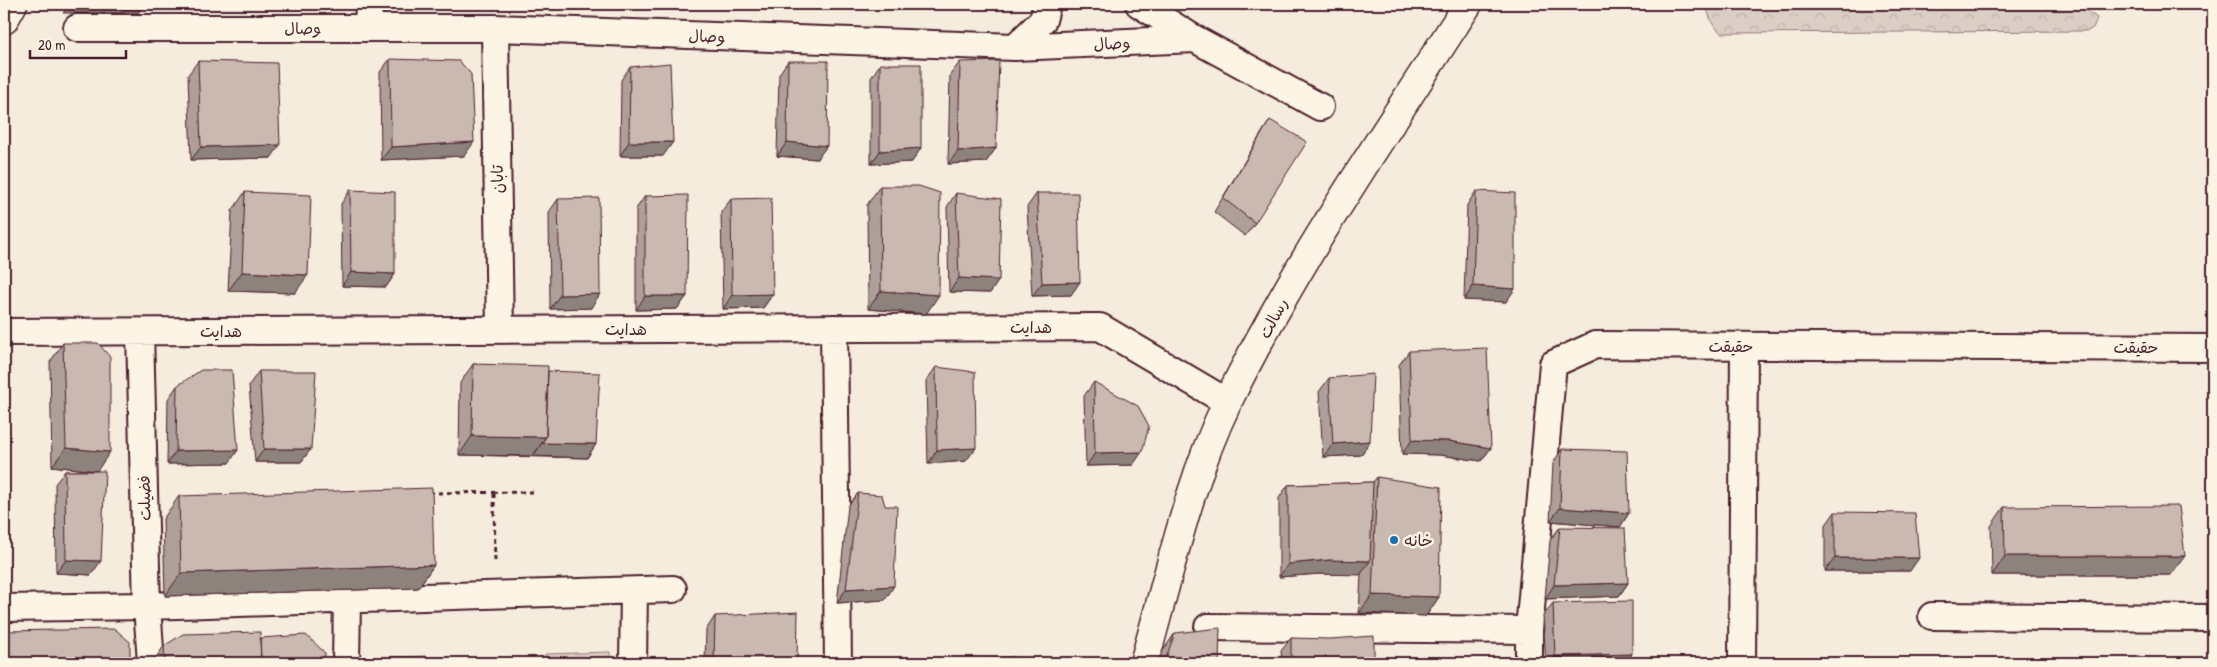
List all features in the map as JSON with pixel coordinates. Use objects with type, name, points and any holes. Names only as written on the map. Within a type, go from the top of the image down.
[{"type":"street","points":[[4,20],[13,4]]},
{"type":"street","points":[[1015,47],[1043,20],[1047,4]]},
{"type":"street","points":[[1139,4],[1195,39],[1320,107]]},
{"type":"street","name":"رسالت","points":[[1144,663],[1192,492],[1227,402],[1302,266],[1468,4]]},
{"type":"street","name":"وصال","points":[[77,28],[369,16],[495,28],[1015,47],[1195,39]]},
{"type":"street","name":"تابان","points":[[495,28],[500,330]]},
{"type":"street","name":"هدایت","points":[[4,332],[1100,327],[1227,402]]},
{"type":"street","points":[[834,328],[838,663]]},
{"type":"street","name":"فضیلت","points":[[140,332],[147,606],[151,663]]},
{"type":"street","name":"حقیقت","points":[[1529,663],[1529,630],[1553,364],[1595,345],[2213,348]]},
{"type":"street","points":[[1742,663],[1744,346]]},
{"type":"street","points":[[4,608],[147,606],[673,589]]},
{"type":"street","points":[[633,663],[634,591]]},
{"type":"street","points":[[346,663],[347,600]]},
{"type":"street","points":[[1932,616],[2213,618]]},
{"type":"street","points":[[1208,627],[1529,630]]},
{"type":"path","points":[[494,492],[496,595]]},
{"type":"path","points":[[425,494],[533,492]]},
{"type":"green space","points":[[1705,4],[2078,4],[2097,18],[2094,27],[2088,31],[1721,33],[1712,23]]},
{"type":"green space","points":[[610,652],[610,663],[544,663],[545,654]]},
{"type":"green space","points":[[426,656],[426,663],[362,663],[362,658]]},
{"type":"building","points":[[390,59],[459,61],[471,74],[474,142],[391,147]]},
{"type":"building","points":[[198,61],[277,63],[280,145],[201,147]]},
{"type":"building","points":[[788,61],[828,61],[827,146],[787,142]]},
{"type":"building","points":[[999,61],[996,148],[958,151],[960,62]]},
{"type":"building","points":[[670,63],[673,142],[629,142],[630,67]]},
{"type":"building","points":[[880,64],[921,64],[921,148],[880,151]]},
{"type":"building","points":[[1270,120],[1307,142],[1255,223],[1223,198]]},
{"type":"building","points":[[880,186],[919,186],[940,193],[939,295],[881,291]]},
{"type":"building","points":[[350,190],[395,192],[395,274],[351,272]]},
{"type":"building","points":[[1476,191],[1515,193],[1515,289],[1473,286]]},
{"type":"building","points":[[245,192],[311,195],[308,275],[242,272]]},
{"type":"building","points":[[956,193],[1001,199],[999,280],[959,278]]},
{"type":"building","points":[[1037,193],[1078,193],[1080,282],[1042,283]]},
{"type":"building","points":[[688,195],[687,296],[645,296],[645,196]]},
{"type":"building","points":[[599,198],[600,294],[560,295],[558,199]]},
{"type":"building","points":[[771,198],[773,294],[732,295],[731,199]]},
{"type":"building","points":[[63,343],[98,343],[110,357],[110,452],[66,448]]},
{"type":"building","points":[[1487,348],[1491,448],[1449,441],[1412,440],[1409,351]]},
{"type":"building","points":[[473,364],[548,366],[546,437],[472,436]]},
{"type":"building","points":[[936,367],[975,372],[976,448],[937,450]]},
{"type":"building","points":[[201,370],[232,370],[238,450],[176,451],[177,386]]},
{"type":"building","points":[[259,371],[316,371],[311,449],[264,449]]},
{"type":"building","points":[[548,371],[600,373],[596,444],[542,443],[546,437]]},
{"type":"building","points":[[1373,374],[1370,441],[1333,444],[1329,378]]},
{"type":"building","points":[[1094,382],[1138,406],[1149,426],[1142,452],[1095,453]]},
{"type":"building","points":[[1562,449],[1627,451],[1629,513],[1560,508]]},
{"type":"building","points":[[65,471],[105,471],[101,561],[66,560]]},
{"type":"building","name":"خانه","points":[[1377,477],[1441,487],[1439,597],[1372,595]]},
{"type":"building","points":[[1373,482],[1370,561],[1329,560],[1288,564],[1288,485]]},
{"type":"building","points":[[432,488],[434,565],[181,573],[179,496]]},
{"type":"building","points":[[858,493],[882,495],[885,506],[897,506],[894,586],[846,589]]},
{"type":"building","points":[[2179,506],[2185,556],[2005,556],[2004,507]]},
{"type":"building","points":[[1835,512],[1915,513],[1919,558],[1835,558]]},
{"type":"building","points":[[1560,527],[1625,528],[1628,583],[1554,585]]},
{"type":"building","points":[[1632,601],[1632,654],[1555,656],[1553,603]]},
{"type":"building","points":[[798,612],[797,663],[714,663],[715,616]]},
{"type":"building","points":[[1220,628],[1219,663],[1164,663],[1175,633]]},
{"type":"building","points":[[115,629],[130,642],[130,663],[4,663],[4,631]]},
{"type":"building","points":[[260,632],[261,663],[165,663],[164,646],[183,634]]},
{"type":"building","points":[[306,635],[325,653],[325,663],[261,663],[260,638]]},
{"type":"building","points":[[1374,636],[1374,663],[1291,663],[1291,638],[1330,639]]},
{"type":"building","points":[[1014,657],[1013,663],[971,663],[971,660]]},
{"type":"place","name":"خانه","points":[[1394,540]]}]
